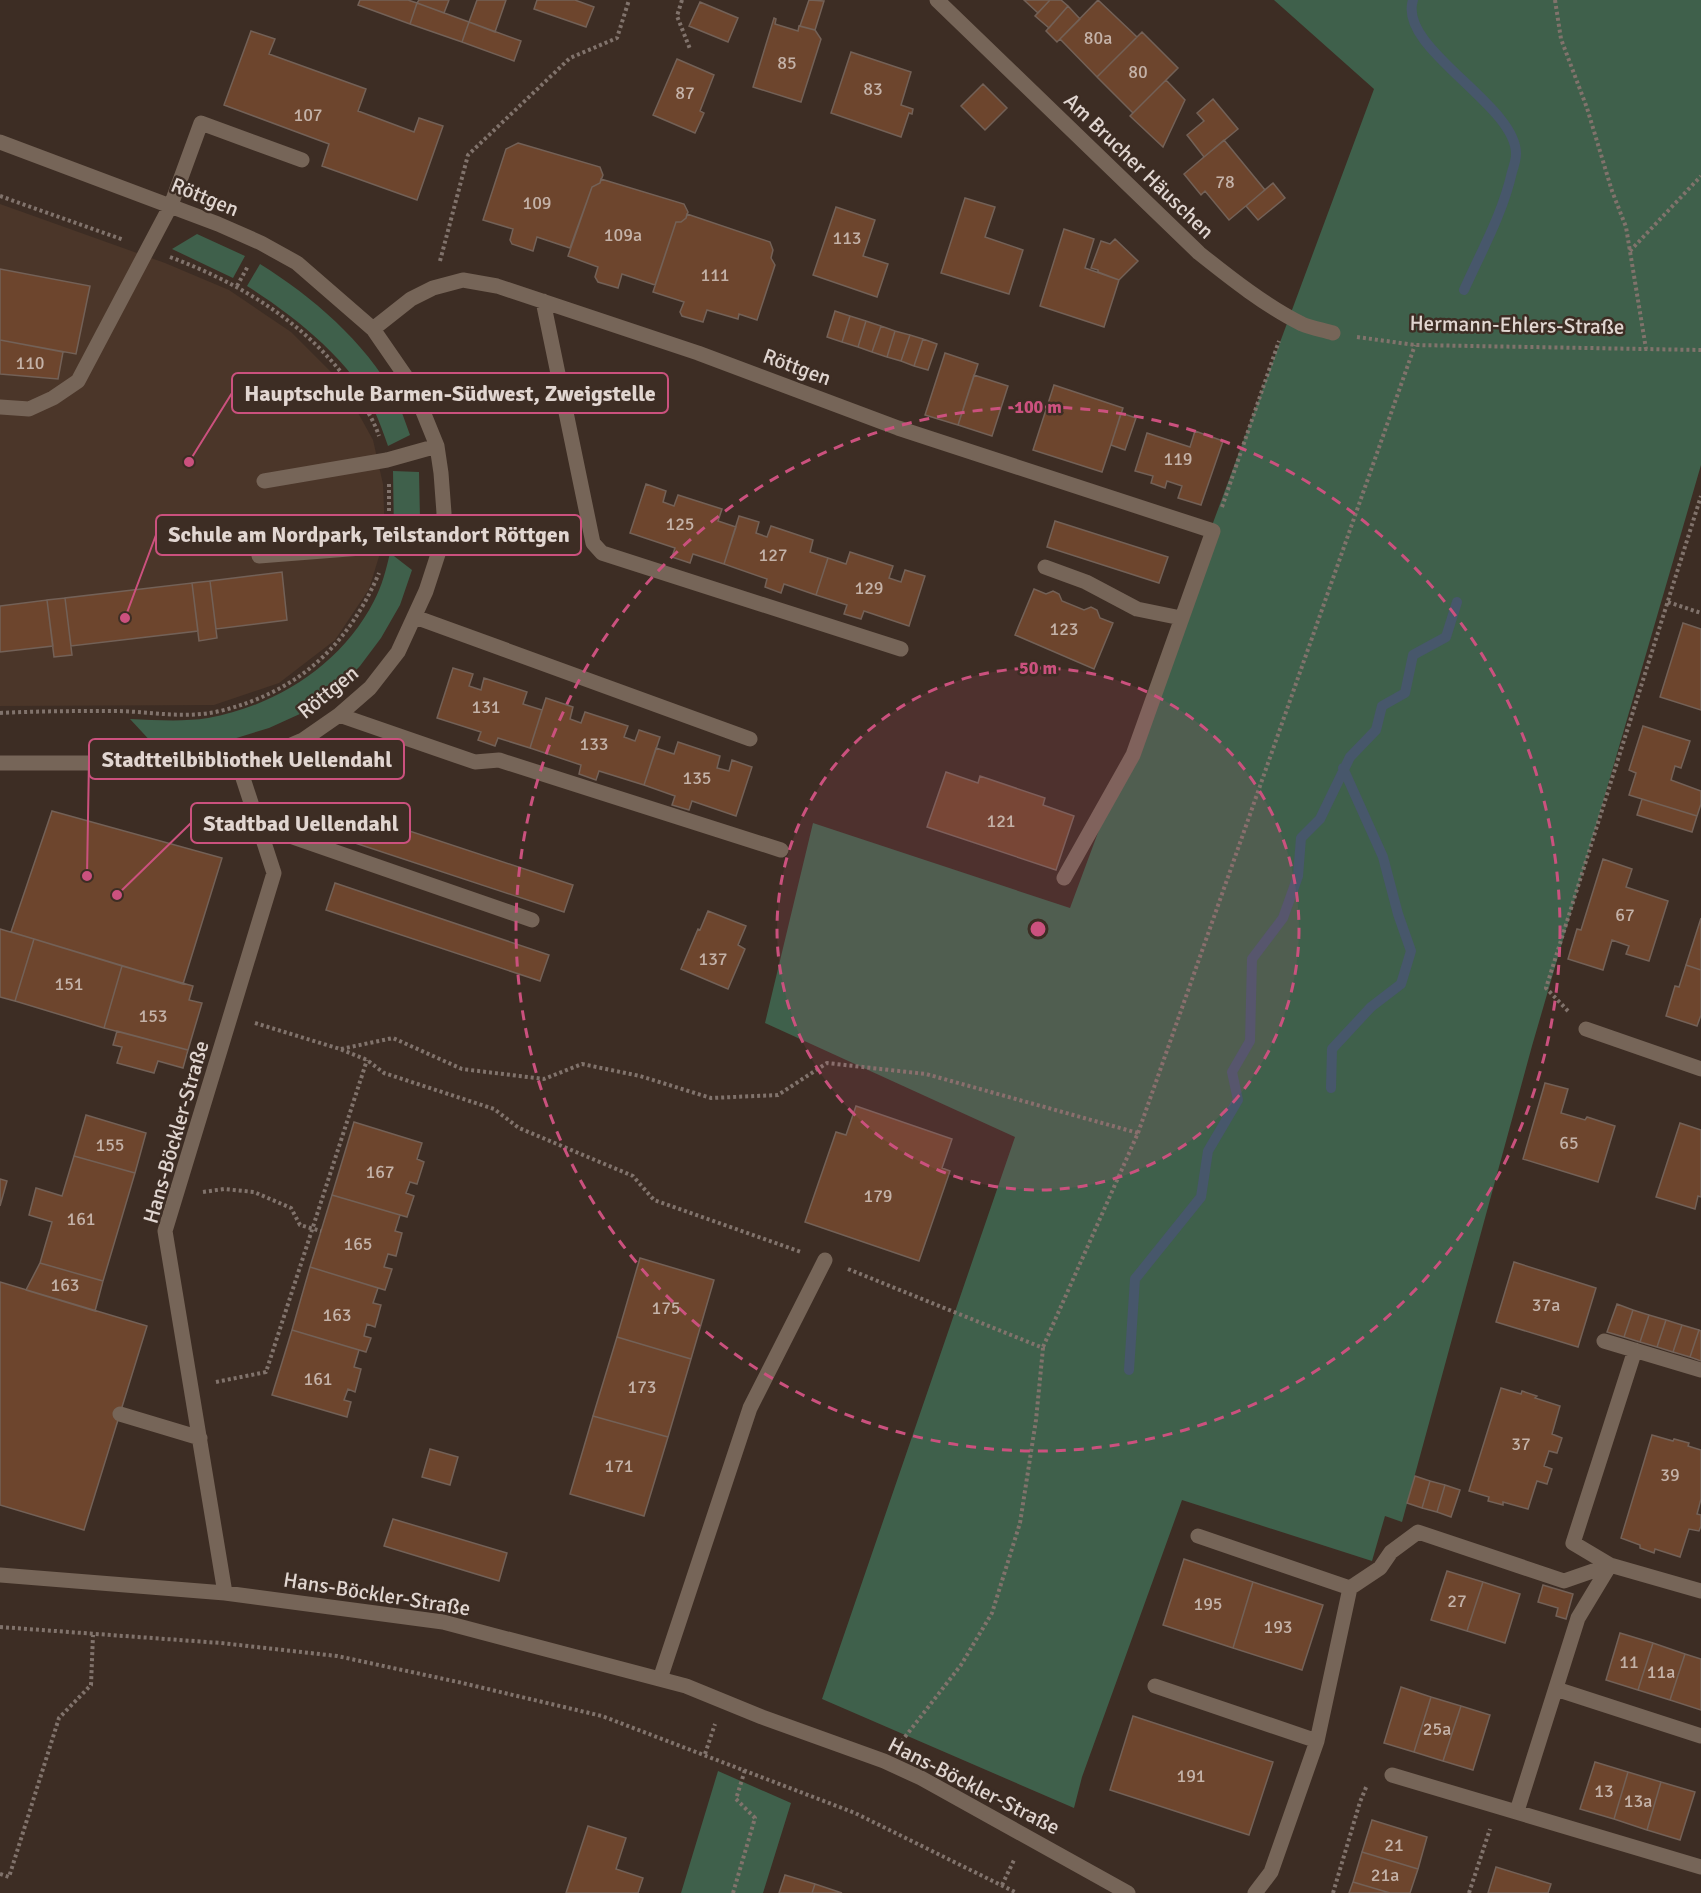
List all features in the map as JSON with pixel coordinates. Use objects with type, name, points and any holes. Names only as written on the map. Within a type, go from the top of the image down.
[{"type":"street","name":"Am Brucher Häuschen","points":[[937,0],[1199,253],[1285,314],[1303,324],[1333,333]]},
{"type":"street","points":[[0,407],[29,409],[53,398],[78,381],[171,205],[201,123],[302,159]]},
{"type":"street","name":"Röttgen","points":[[0,142],[171,205],[261,243],[297,263],[373,329],[413,387],[436,446],[444,513],[441,545],[426,591],[398,652],[370,688],[339,715],[303,740],[238,763],[0,763]]},
{"type":"street","name":"Röttgen","points":[[373,329],[411,299],[433,288],[463,280],[497,285],[698,353],[898,428],[1213,531]]},
{"type":"street","points":[[543,301],[593,543],[602,553],[901,649]]},
{"type":"street","points":[[264,481],[387,460],[436,446]]},
{"type":"street","points":[[1064,878],[1133,755],[1213,531]]},
{"type":"street","points":[[259,556],[387,546],[441,545]]},
{"type":"street","points":[[1045,567],[1086,582],[1137,609],[1181,618]]},
{"type":"street","points":[[415,617],[750,739]]},
{"type":"street","points":[[339,715],[475,762],[499,760],[781,850]]},
{"type":"street","name":"Hans-Böckler-Straße","points":[[225,1593],[165,1231],[274,873],[238,763]]},
{"type":"street","points":[[258,825],[532,920]]},
{"type":"street","points":[[1586,1029],[1701,1070]]},
{"type":"street","points":[[660,1679],[750,1408],[825,1260]]},
{"type":"street","points":[[1604,1341],[1701,1370]]},
{"type":"street","points":[[1635,1350],[1573,1543],[1610,1564],[1701,1591]]},
{"type":"street","points":[[120,1414],[200,1438]]},
{"type":"street","points":[[1255,1893],[1271,1872],[1317,1741],[1350,1588],[1380,1568],[1390,1552],[1418,1532],[1564,1581],[1610,1564]]},
{"type":"street","points":[[1198,1536],[1350,1588]]},
{"type":"street","points":[[1517,1811],[1578,1618],[1610,1564]]},
{"type":"street","name":"Hans-Böckler-Straße","points":[[0,1575],[225,1593],[443,1622],[686,1686],[762,1717],[884,1761],[921,1778],[1128,1893]]},
{"type":"street","points":[[1155,1686],[1317,1741]]},
{"type":"street","points":[[1556,1689],[1701,1736]]},
{"type":"street","points":[[1392,1775],[1701,1868]]},
{"type":"path","points":[[433,288],[468,155],[570,58],[617,38],[629,0]]},
{"type":"path","points":[[682,0],[677,16],[690,49]]},
{"type":"path","points":[[1556,0],[1561,39],[1587,108],[1612,191],[1626,227],[1646,349]]},
{"type":"path","points":[[1630,251],[1701,176]]},
{"type":"path","points":[[0,196],[204,269],[237,286],[286,318],[318,346],[340,370],[360,397],[377,430],[387,460],[389,519],[387,546],[380,570],[354,622],[334,648],[300,676],[260,698],[218,711],[168,715],[122,711],[0,713]]},
{"type":"path","name":"Hermann-Ehlers-Straße","points":[[1333,333],[1415,345],[1701,350]]},
{"type":"path","points":[[906,1736],[961,1665],[992,1613],[1020,1523],[1036,1420],[1043,1348],[1138,1133],[1415,345]]},
{"type":"path","points":[[1213,531],[1275,353]]},
{"type":"path","points":[[1586,1029],[1546,988],[1701,496]]},
{"type":"path","points":[[1668,602],[1701,614]]},
{"type":"path","points":[[232,1016],[340,1049],[368,1060],[384,1072],[494,1109],[519,1128],[633,1176],[654,1200],[825,1260],[1043,1348]]},
{"type":"path","points":[[340,1049],[393,1038],[462,1069],[544,1079],[582,1064],[640,1076],[711,1098],[778,1095],[827,1063],[926,1074],[1138,1133]]},
{"type":"path","points":[[192,1386],[266,1372],[368,1060]]},
{"type":"path","points":[[175,1196],[224,1189],[254,1192],[291,1208],[300,1225],[321,1231]]},
{"type":"path","points":[[0,1628],[221,1643],[348,1658],[602,1716],[855,1813],[1017,1893]]},
{"type":"path","points":[[0,1874],[9,1877],[58,1718],[91,1685],[93,1635]]},
{"type":"path","points":[[732,1893],[755,1818],[736,1799],[745,1770]]},
{"type":"path","points":[[1333,1893],[1360,1802]]},
{"type":"path","points":[[1469,1893],[1486,1842]]},
{"type":"shaded area","points":[[0,204],[165,263],[229,290],[291,332],[341,382],[373,440],[383,484],[385,537],[369,589],[335,640],[279,683],[214,705],[0,706]]},
{"type":"green space","points":[[1274,0],[1701,0],[1701,465],[1532,1046],[1402,1522],[1385,1516],[1372,1561],[1182,1500],[1082,1777],[1074,1808],[822,1699],[1015,1137],[765,1023],[813,823],[1070,908],[1374,89]]},
{"type":"green space","points":[[197,234],[245,256],[233,278],[172,249]]},
{"type":"green space","points":[[260,264],[318,306],[353,339],[395,396],[410,435],[388,446],[365,393],[337,357],[302,325],[247,286]]},
{"type":"green space","points":[[393,471],[419,472],[420,518],[394,534]]},
{"type":"green space","points":[[390,553],[412,570],[400,605],[381,638],[360,666],[334,693],[302,713],[269,728],[230,740],[196,745],[155,746],[130,719],[208,718],[258,704],[304,679],[325,663],[360,624],[379,590]]},
{"type":"green space","points":[[718,1771],[791,1803],[763,1893],[681,1893]]},
{"type":"building","points":[[360,0],[408,0],[417,3],[410,24],[358,5]]},
{"type":"building","points":[[419,0],[449,0],[444,13],[417,3]]},
{"type":"building","points":[[477,0],[506,0],[495,32],[469,22]]},
{"type":"building","points":[[537,0],[575,0],[594,7],[586,27],[534,9]]},
{"type":"building","points":[[809,0],[824,1],[815,30],[800,26]]},
{"type":"building","points":[[1024,0],[1050,0],[1038,13]]},
{"type":"building","points":[[1050,0],[1061,0],[1068,6],[1049,28],[1035,16]]},
{"type":"building","points":[[1098,0],[1137,37],[1097,77],[1060,39]]},
{"type":"building","points":[[700,2],[738,18],[728,42],[689,26]]},
{"type":"building","points":[[417,3],[469,22],[462,42],[410,24]]},
{"type":"building","points":[[1068,6],[1080,19],[1057,42],[1046,31]]},
{"type":"building","points":[[774,18],[776,19],[775,24],[798,31],[799,26],[815,30],[821,39],[801,102],[753,87]]},
{"type":"building","points":[[469,22],[521,41],[514,61],[462,42]]},
{"type":"building","points":[[251,31],[275,39],[269,54],[366,89],[358,111],[414,132],[419,118],[443,126],[417,200],[322,166],[329,144],[224,105]]},
{"type":"building","points":[[1142,32],[1178,68],[1133,113],[1097,77]]},
{"type":"building","points":[[851,52],[911,72],[901,105],[913,109],[912,114],[909,113],[901,137],[831,113]]},
{"type":"building","points":[[677,59],[714,75],[700,111],[704,113],[695,133],[653,115]]},
{"type":"building","points":[[1166,80],[1185,100],[1163,147],[1130,116]]},
{"type":"building","points":[[983,84],[1007,108],[985,130],[961,106]]},
{"type":"building","points":[[1213,99],[1238,129],[1204,157],[1187,135],[1204,121],[1197,113]]},
{"type":"building","points":[[1224,140],[1265,190],[1229,220],[1205,191],[1201,195],[1184,174]]},
{"type":"building","points":[[518,143],[600,167],[603,175],[600,183],[592,187],[570,248],[537,237],[533,251],[512,244],[510,240],[513,229],[483,220],[506,149]]},
{"type":"building","points":[[601,179],[684,204],[688,212],[686,218],[681,222],[676,222],[655,285],[622,274],[618,288],[598,282],[595,277],[598,267],[568,256],[592,187],[600,183]]},
{"type":"building","points":[[1273,183],[1285,198],[1258,220],[1246,206]]},
{"type":"building","points":[[965,198],[995,207],[985,237],[1023,250],[1009,294],[941,273]]},
{"type":"building","points":[[836,207],[875,220],[863,256],[888,264],[877,297],[813,275]]},
{"type":"building","points":[[687,214],[770,242],[773,250],[771,258],[775,265],[757,320],[739,314],[738,319],[707,310],[703,322],[682,316],[680,312],[684,302],[653,292],[676,222],[681,222]]},
{"type":"building","points":[[1064,229],[1094,239],[1085,268],[1119,280],[1104,327],[1040,306]]},
{"type":"building","points":[[1115,239],[1138,261],[1119,280],[1091,268],[1101,241],[1110,244]]},
{"type":"building","points":[[0,269],[90,286],[76,354],[0,340]]},
{"type":"building","points":[[835,311],[850,316],[842,342],[827,337]]},
{"type":"building","points":[[850,316],[866,321],[858,347],[842,342]]},
{"type":"building","points":[[866,321],[881,326],[872,352],[858,347]]},
{"type":"building","points":[[881,326],[895,331],[887,357],[872,352]]},
{"type":"building","points":[[895,331],[910,335],[901,361],[887,357]]},
{"type":"building","points":[[910,335],[923,339],[914,366],[901,361]]},
{"type":"building","points":[[923,339],[937,344],[928,370],[914,366]]},
{"type":"building","points":[[0,340],[63,352],[58,379],[0,374]]},
{"type":"building","points":[[945,353],[978,364],[958,425],[925,415]]},
{"type":"building","points":[[974,375],[1008,386],[992,436],[958,425]]},
{"type":"building","points":[[1054,385],[1123,408],[1102,472],[1033,450]]},
{"type":"building","points":[[1121,413],[1136,418],[1125,450],[1111,445]]},
{"type":"building","points":[[1195,431],[1223,441],[1201,505],[1178,498],[1182,486],[1167,481],[1165,488],[1151,483],[1153,476],[1135,471],[1147,433],[1190,447]]},
{"type":"building","points":[[646,484],[666,491],[663,502],[674,506],[678,495],[722,509],[718,521],[736,527],[724,564],[693,554],[690,563],[672,557],[675,548],[630,533]]},
{"type":"building","points":[[739,516],[759,522],[756,533],[767,537],[771,526],[813,540],[810,552],[828,558],[816,595],[784,584],[781,593],[765,587],[767,579],[724,564]]},
{"type":"building","points":[[1055,521],[1168,557],[1159,583],[1047,547]]},
{"type":"building","points":[[850,552],[893,566],[889,578],[901,582],[905,570],[925,576],[909,626],[864,611],[861,619],[844,614],[847,605],[816,595],[828,558],[846,564]]},
{"type":"building","points":[[282,572],[287,620],[216,629],[210,581]]},
{"type":"building","points":[[210,581],[217,638],[199,641],[192,583]]},
{"type":"building","points":[[192,583],[198,631],[71,646],[65,598]]},
{"type":"building","points":[[1034,589],[1046,594],[1053,591],[1059,594],[1062,601],[1084,610],[1091,607],[1097,610],[1100,618],[1113,623],[1094,669],[1015,635]]},
{"type":"building","points":[[65,598],[72,655],[54,657],[47,600]]},
{"type":"building","points":[[47,600],[53,646],[0,652],[0,606]]},
{"type":"building","points":[[1683,623],[1701,629],[1701,710],[1660,697]]},
{"type":"building","points":[[453,668],[473,674],[469,686],[481,690],[484,678],[527,692],[523,704],[542,710],[530,748],[498,738],[495,746],[478,740],[481,732],[437,718]]},
{"type":"building","points":[[546,698],[573,707],[570,719],[581,723],[585,712],[628,726],[624,737],[635,741],[639,730],[660,737],[644,785],[599,771],[596,780],[579,774],[581,765],[530,748]]},
{"type":"building","points":[[1643,726],[1690,741],[1681,768],[1675,766],[1671,780],[1701,791],[1701,804],[1697,816],[1629,795],[1636,773],[1629,770]]},
{"type":"building","points":[[678,742],[720,756],[717,768],[729,771],[732,760],[752,767],[736,816],[692,801],[689,810],[672,805],[675,796],[644,785],[656,748],[674,754]]},
{"type":"building","points":[[946,772],[978,783],[980,776],[1045,798],[1043,805],[1074,816],[1056,870],[927,827]]},
{"type":"building","points":[[1642,799],[1697,816],[1692,832],[1637,815]]},
{"type":"building","points":[[52,811],[222,858],[183,984],[11,932]]},
{"type":"building","points":[[358,814],[573,885],[564,912],[349,841]]},
{"type":"building","points":[[1603,859],[1632,869],[1626,887],[1668,901],[1649,961],[1626,954],[1629,946],[1612,940],[1603,970],[1568,959],[1577,929],[1581,930]]},
{"type":"building","points":[[335,883],[549,955],[540,981],[326,910]]},
{"type":"building","points":[[708,911],[746,926],[738,945],[745,949],[728,989],[681,969]]},
{"type":"building","points":[[1701,918],[1701,970],[1686,965]]},
{"type":"building","points":[[0,929],[34,939],[15,1001],[0,997]]},
{"type":"building","points":[[34,939],[122,966],[104,1028],[15,1001]]},
{"type":"building","points":[[1686,965],[1701,970],[1701,1015],[1697,1026],[1666,1016],[1675,986],[1679,987]]},
{"type":"building","points":[[122,966],[193,986],[189,1000],[202,1003],[188,1050],[104,1028]]},
{"type":"building","points":[[117,1031],[188,1050],[183,1068],[158,1061],[154,1073],[117,1063],[122,1047],[113,1045]]},
{"type":"building","points":[[1545,1083],[1568,1089],[1561,1113],[1585,1120],[1587,1117],[1615,1126],[1598,1182],[1523,1159]]},
{"type":"building","points":[[856,1106],[952,1139],[942,1168],[950,1171],[919,1261],[805,1222],[836,1132],[846,1135]]},
{"type":"building","points":[[86,1115],[146,1133],[135,1173],[74,1156]]},
{"type":"building","points":[[354,1122],[422,1143],[417,1159],[424,1162],[417,1184],[410,1182],[406,1193],[414,1196],[407,1217],[332,1195]]},
{"type":"building","points":[[1680,1123],[1701,1130],[1701,1197],[1698,1196],[1695,1209],[1656,1197]]},
{"type":"building","points":[[74,1156],[135,1173],[103,1281],[40,1263],[52,1222],[29,1215],[36,1188],[62,1196]]},
{"type":"building","points":[[0,1179],[7,1181],[0,1206]]},
{"type":"building","points":[[332,1195],[400,1215],[395,1231],[402,1233],[396,1256],[388,1254],[384,1267],[392,1269],[385,1290],[310,1267]]},
{"type":"building","points":[[640,1258],[714,1280],[691,1359],[617,1337]]},
{"type":"building","points":[[1514,1262],[1596,1288],[1578,1347],[1496,1322]]},
{"type":"building","points":[[40,1263],[103,1281],[95,1311],[26,1290]]},
{"type":"building","points":[[310,1267],[378,1288],[373,1303],[381,1305],[375,1327],[367,1324],[364,1336],[371,1338],[366,1352],[292,1330]]},
{"type":"building","points":[[0,1282],[147,1326],[84,1530],[0,1505]]},
{"type":"building","points":[[1617,1304],[1633,1310],[1624,1337],[1607,1332]]},
{"type":"building","points":[[1633,1310],[1649,1315],[1640,1342],[1624,1337]]},
{"type":"building","points":[[1649,1315],[1666,1320],[1657,1347],[1640,1342]]},
{"type":"building","points":[[1666,1320],[1682,1325],[1673,1352],[1657,1347]]},
{"type":"building","points":[[1682,1325],[1699,1330],[1690,1357],[1673,1352]]},
{"type":"building","points":[[292,1330],[359,1350],[354,1367],[361,1369],[355,1392],[348,1389],[344,1400],[351,1402],[347,1417],[272,1395]]},
{"type":"building","points":[[1699,1330],[1701,1331],[1701,1361],[1690,1357]]},
{"type":"building","points":[[617,1337],[691,1359],[668,1437],[593,1416]]},
{"type":"building","points":[[1501,1388],[1521,1394],[1522,1391],[1560,1406],[1552,1434],[1562,1438],[1557,1453],[1549,1451],[1544,1466],[1552,1469],[1547,1484],[1537,1481],[1528,1509],[1503,1502],[1503,1505],[1488,1501],[1489,1497],[1469,1491]]},
{"type":"building","points":[[593,1416],[668,1437],[644,1516],[570,1494]]},
{"type":"building","points":[[1652,1435],[1689,1443],[1688,1446],[1701,1450],[1701,1499],[1697,1514],[1701,1515],[1701,1526],[1699,1531],[1689,1529],[1680,1557],[1655,1549],[1654,1553],[1621,1538]]},
{"type":"building","points":[[430,1449],[458,1457],[450,1485],[422,1477]]},
{"type":"building","points":[[1415,1476],[1430,1481],[1422,1508],[1407,1503]]},
{"type":"building","points":[[1430,1481],[1445,1485],[1437,1512],[1422,1508]]},
{"type":"building","points":[[1445,1485],[1460,1490],[1451,1517],[1437,1512]]},
{"type":"building","points":[[393,1519],[507,1553],[499,1581],[384,1546]]},
{"type":"building","points":[[1184,1559],[1253,1582],[1233,1648],[1163,1625]]},
{"type":"building","points":[[1447,1571],[1483,1582],[1467,1631],[1431,1620]]},
{"type":"building","points":[[1253,1582],[1323,1605],[1302,1670],[1233,1648]]},
{"type":"building","points":[[1483,1582],[1520,1594],[1505,1643],[1467,1631]]},
{"type":"building","points":[[1543,1585],[1573,1594],[1566,1619],[1556,1616],[1558,1608],[1538,1602]]},
{"type":"building","points":[[1620,1633],[1653,1643],[1638,1690],[1606,1680]]},
{"type":"building","points":[[1653,1643],[1685,1654],[1670,1700],[1638,1690]]},
{"type":"building","points":[[1685,1654],[1701,1659],[1701,1710],[1670,1700]]},
{"type":"building","points":[[1401,1687],[1431,1697],[1414,1752],[1384,1743]]},
{"type":"building","points":[[1431,1697],[1461,1706],[1443,1761],[1414,1752]]},
{"type":"building","points":[[1461,1706],[1490,1715],[1473,1770],[1443,1761]]},
{"type":"building","points":[[1133,1716],[1273,1762],[1249,1835],[1110,1790]]},
{"type":"building","points":[[1595,1762],[1628,1772],[1614,1819],[1580,1809]]},
{"type":"building","points":[[1628,1772],[1661,1782],[1647,1830],[1614,1819]]},
{"type":"building","points":[[1661,1782],[1695,1792],[1680,1840],[1647,1830]]},
{"type":"building","points":[[1372,1820],[1427,1837],[1418,1869],[1362,1852]]},
{"type":"building","points":[[588,1826],[626,1838],[616,1869],[643,1878],[638,1893],[566,1893]]},
{"type":"building","points":[[1362,1852],[1418,1869],[1410,1893],[1390,1893],[1353,1882]]},
{"type":"building","points":[[1496,1867],[1551,1884],[1548,1893],[1488,1893]]},
{"type":"building","points":[[785,1875],[815,1884],[812,1893],[779,1893]]},
{"type":"building","points":[[1353,1882],[1390,1893],[1349,1893]]},
{"type":"building","points":[[815,1884],[842,1893],[812,1893]]},
{"type":"waterway","points":[[1413,0],[1413,18],[1422,37],[1498,116],[1511,135],[1516,154],[1503,202],[1464,290]]},
{"type":"waterway","points":[[1129,1370],[1135,1279],[1201,1197],[1208,1151],[1238,1100],[1232,1072],[1250,1041],[1252,959],[1283,918],[1298,876],[1301,838],[1320,819],[1350,757],[1376,730],[1382,706],[1405,693],[1413,655],[1446,637],[1457,602]]},
{"type":"waterway","points":[[1331,1088],[1332,1049],[1371,1007],[1401,984],[1411,951],[1398,914],[1383,857],[1343,768]]},
{"type":"place","name":"Hauptschule Barmen-Südwest, Zweigstelle","points":[[189,462]]},
{"type":"place","name":"Schule am Nordpark, Teilstandort Röttgen","points":[[125,618]]},
{"type":"place","name":"Stadtteilbibliothek Uellendahl","points":[[87,876]]},
{"type":"place","name":"Stadtbad Uellendahl","points":[[117,895]]}]
